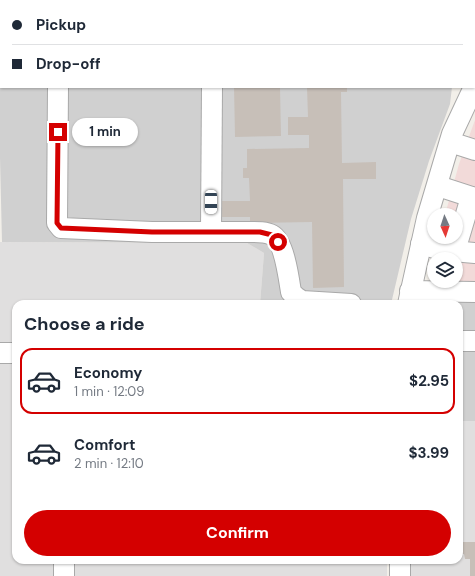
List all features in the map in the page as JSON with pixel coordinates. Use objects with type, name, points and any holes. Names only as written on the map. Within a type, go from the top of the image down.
[{"type":"street","points":[[58,88],[57,223],[61,228],[152,232],[260,232],[272,235],[278,242],[281,249],[291,292],[300,300]]},
{"type":"street","points":[[211,231],[212,88]]},
{"type":"street","points":[[473,91],[452,134],[438,186],[427,218],[409,298],[475,292]]},
{"type":"street","points":[[450,142],[475,150]]},
{"type":"street","points":[[438,186],[473,198],[455,251]]},
{"type":"street","points":[[421,244],[441,250],[475,253]]},
{"type":"street","points":[[463,341],[475,341]]},
{"type":"street","points":[[0,353],[12,353]]},
{"type":"street","points":[[64,564],[64,576]]},
{"type":"street","points":[[400,564],[400,576]]},
{"type":"shaded area","points":[[0,88],[452,88],[450,104],[429,161],[411,219],[392,300],[260,300],[264,253],[247,243],[2,242]]},
{"type":"shaded area","points":[[475,120],[475,281],[463,281],[463,252],[434,252],[436,244],[463,244],[463,208],[447,208],[459,164]]},
{"type":"shaded area","points":[[0,242],[247,243],[264,253],[260,300],[12,300],[12,564],[387,564],[387,576],[0,576]]},
{"type":"shaded area","points":[[475,299],[475,421],[463,421],[463,300],[435,300]]},
{"type":"shaded area","points":[[463,421],[475,421],[475,576],[409,576],[409,564],[463,564]]},
{"type":"building","points":[[234,88],[280,88],[281,136],[235,137]]},
{"type":"building","points":[[307,88],[347,88],[347,92],[341,92],[342,163],[376,162],[376,179],[343,179],[344,287],[313,288],[312,222],[250,223],[250,217],[219,217],[218,201],[250,201],[249,178],[243,178],[243,168],[247,168],[247,149],[309,148],[309,135],[288,135],[288,117],[308,117]]},
{"type":"building","points":[[463,542],[475,542],[475,576],[470,576],[470,559],[465,559]]},
{"type":"route","points":[[58,132],[57,223],[61,228],[152,232],[260,232],[272,235],[278,242]]}]
